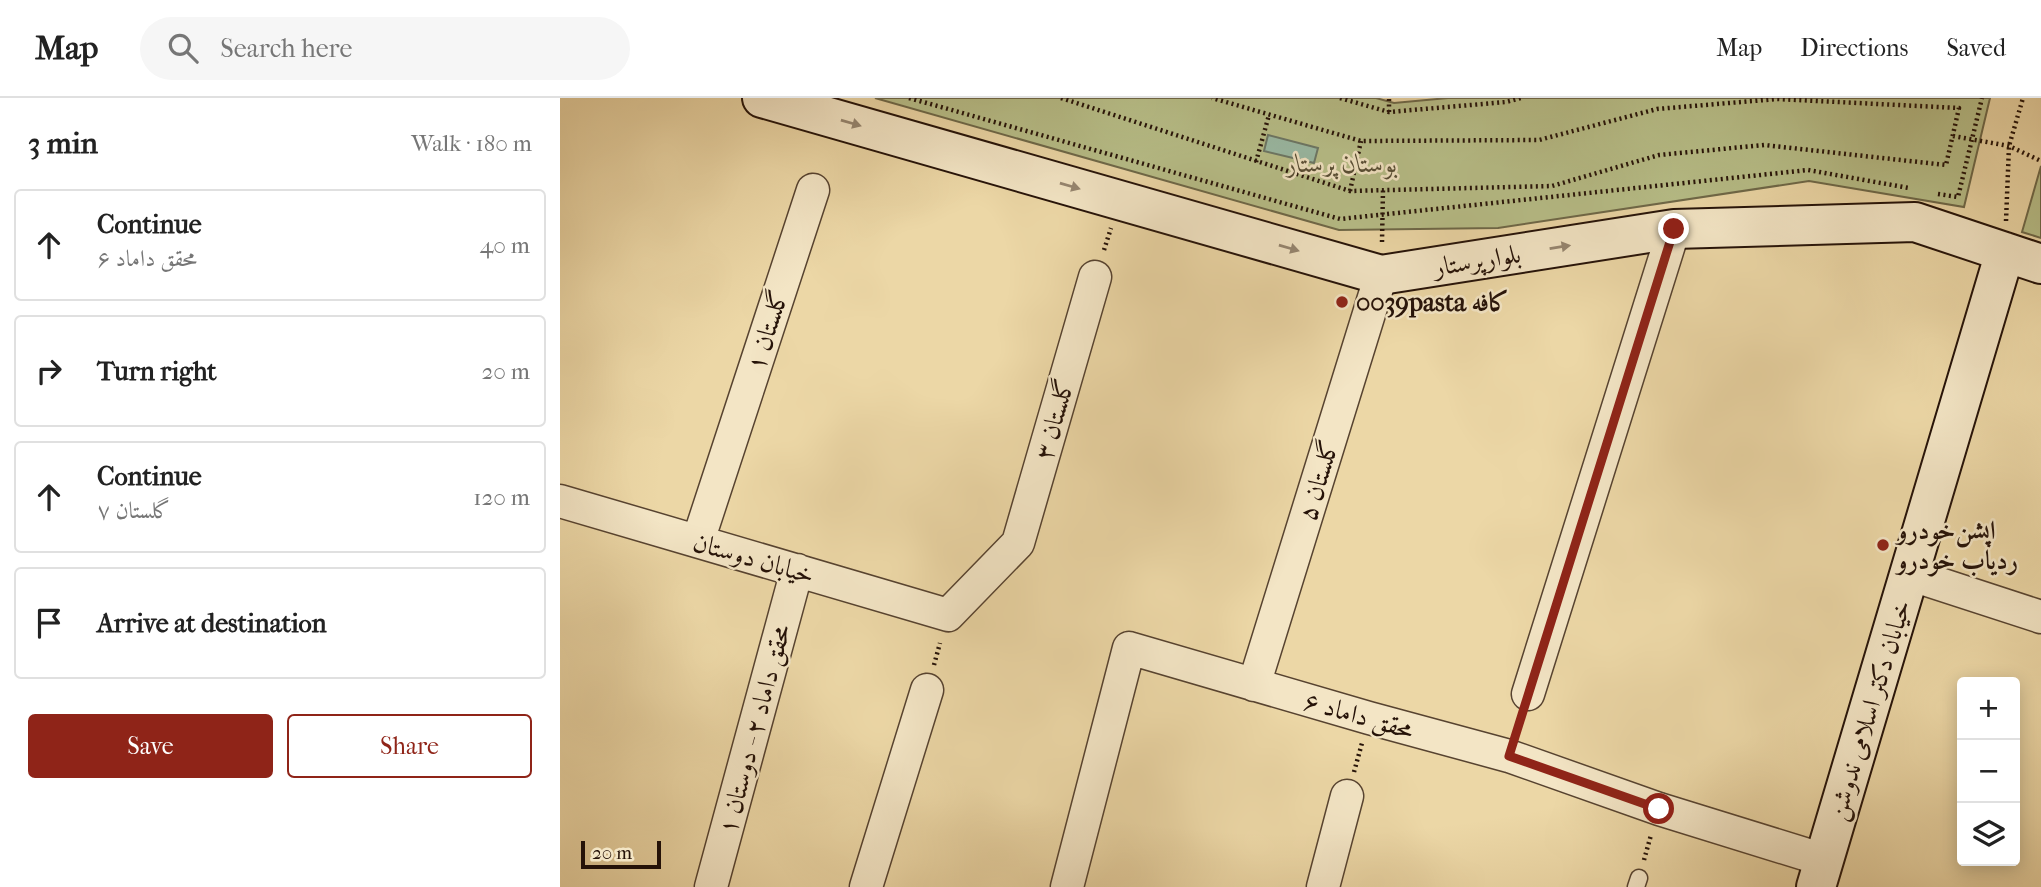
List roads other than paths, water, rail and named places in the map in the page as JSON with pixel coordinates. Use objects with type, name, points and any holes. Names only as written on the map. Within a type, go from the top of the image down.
[{"type":"street","name":"بلوارپرستار","points":[[762,98],[1381,275],[1674,229],[1914,222],[2041,264]]},
{"type":"street","name":"گلستان ۱","points":[[698,541],[813,191]]},
{"type":"street","points":[[1528,694],[1674,229]]},
{"type":"street","name":"خيابان دکتر اسلامی ندوشن","points":[[1820,873],[2005,252]]},
{"type":"street","name":"گلستان ۵","points":[[1254,685],[1381,275]]},
{"type":"street","name":"گلستان ۳","points":[[948,615],[1018,543],[1095,277]]},
{"type":"street","name":"خیابان دوستان","points":[[560,501],[948,615]]},
{"type":"street","name":"محقق داماد ۲ - دوستان ۱","points":[[710,887],[797,570]]},
{"type":"street","points":[[1909,574],[2041,617]]},
{"type":"street","name":"محقق داماد ۶","points":[[1067,887],[1129,648],[1368,719],[1509,756],[1659,809],[1820,873]]},
{"type":"street","points":[[866,887],[927,690]]},
{"type":"street","points":[[1323,887],[1347,796]]},
{"type":"place","name":"0039pasta کافه","points":[[1342,302]]},
{"type":"place","name":"اپشن‌خودرو ردیاب خودرو","points":[[1883,545]]},
{"type":"park label","name":"بوستان پرستار","points":[[1342,163]]}]
